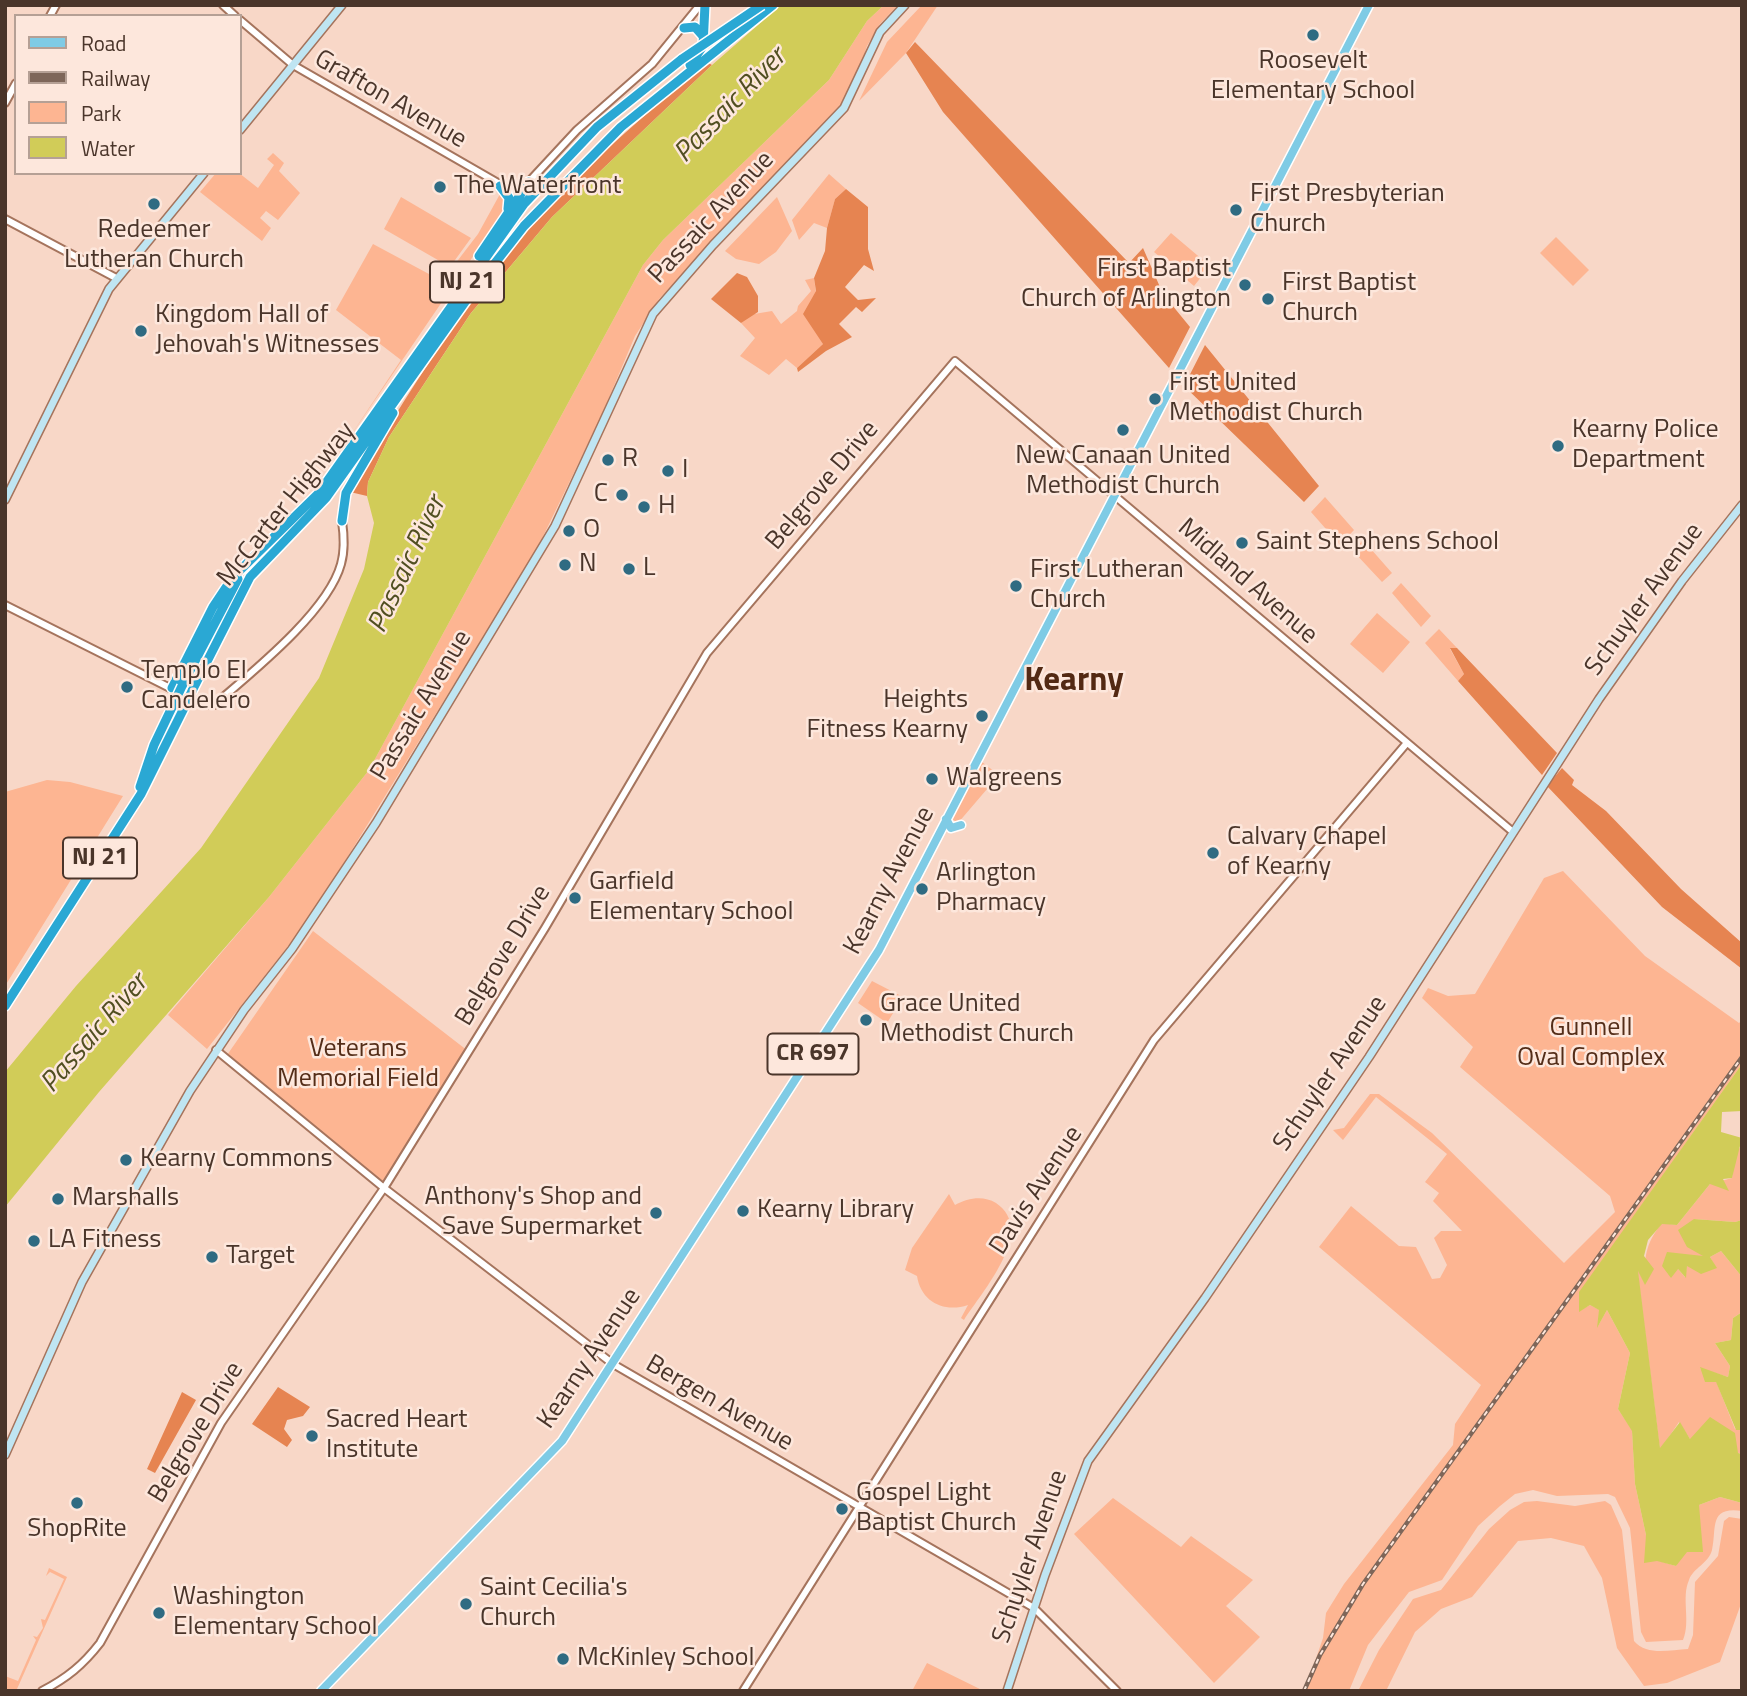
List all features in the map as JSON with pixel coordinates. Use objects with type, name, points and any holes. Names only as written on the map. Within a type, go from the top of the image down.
[{"type":"highway","points":[[648,104],[696,60],[704,41],[703,5]]},
{"type":"highway","name":"NJ 21","points":[[256,555],[318,494],[513,218],[559,164],[610,115],[682,60],[762,5]]},
{"type":"highway","name":"McCarter Highway","points":[[5,1006],[141,793],[230,611],[267,556],[326,498],[501,253],[547,200],[648,104],[773,5]]},
{"type":"highway","points":[[684,28],[691,26],[699,29],[704,41]]},
{"type":"highway","points":[[442,318],[506,214],[529,182]]},
{"type":"highway","points":[[500,186],[509,198],[506,214]]},
{"type":"highway","points":[[342,521],[342,506],[349,487],[444,331]]},
{"type":"highway","points":[[172,688],[213,607],[238,570],[256,555]]},
{"type":"highway","name":"McCarter Highway","points":[[5,1006],[127,814],[175,701],[234,584],[256,555]]},
{"type":"main road","points":[[242,128],[342,5]]},
{"type":"main road","name":"Passaic Avenue","points":[[5,1455],[82,1282],[190,1091],[216,1050],[292,949],[376,822],[548,537],[631,358],[662,300],[844,108],[874,43],[888,21],[905,5]]},
{"type":"main road","name":"Kearny Avenue","points":[[321,1691],[545,1460],[585,1409],[876,956],[1369,5]]},
{"type":"main road","points":[[5,500],[116,278],[202,175]]},
{"type":"main road","name":"Schuyler Avenue","points":[[1007,1691],[1034,1608],[1088,1461],[1205,1298],[1381,1039],[1547,779],[1682,581],[1742,505]]},
{"type":"main road","points":[[946,819],[951,828],[961,825]]},
{"type":"street","points":[[500,186],[516,190],[529,182],[577,130],[652,65],[703,5]]},
{"type":"street","name":"Grafton Avenue","points":[[242,22],[293,65],[500,186]]},
{"type":"street","points":[[5,103],[14,87]]},
{"type":"street","points":[[5,219],[116,278]]},
{"type":"street","name":"Midland Avenue","points":[[955,361],[1513,832]]},
{"type":"street","name":"Belgrove Drive","points":[[42,1691],[68,1678],[85,1663],[100,1643],[221,1423],[384,1188],[545,928],[707,653],[955,361]]},
{"type":"street","points":[[5,605],[204,705],[212,705],[281,646],[312,612],[340,569],[344,545],[342,521]]},
{"type":"street","name":"Davis Avenue","points":[[743,1691],[1154,1040],[1406,744]]},
{"type":"street","name":"Bergen Avenue","points":[[216,1050],[384,1188],[613,1364],[1034,1608],[1117,1691]]},
{"type":"green space","points":[[884,5],[898,5],[880,24],[867,46],[850,97],[659,299],[635,336],[600,419],[535,553],[308,921],[207,1049],[168,1015],[269,897],[369,770],[643,265],[663,240],[829,80],[867,21]]},
{"type":"green space","points":[[922,5],[938,5],[906,53],[859,101],[887,42]]},
{"type":"green space","points":[[273,153],[284,163],[279,171],[300,193],[278,220],[266,211],[260,218],[271,228],[262,241],[200,192],[214,175],[242,175],[258,188],[274,165],[267,159]]},
{"type":"green space","points":[[829,174],[846,189],[835,199],[827,228],[814,223],[799,240],[792,220]]},
{"type":"green space","points":[[500,194],[505,197],[502,214],[347,441],[401,360],[336,310],[373,244],[442,281],[478,234]]},
{"type":"green space","points":[[401,197],[471,238],[450,267],[384,229]]},
{"type":"green space","points":[[777,197],[792,231],[776,252],[759,264],[736,259],[725,251]]},
{"type":"green space","points":[[1171,233],[1210,266],[1194,286],[1154,252]]},
{"type":"green space","points":[[1556,237],[1589,270],[1573,286],[1540,253]]},
{"type":"green space","points":[[814,278],[823,344],[797,368],[786,359],[769,375],[740,356],[755,338],[741,323],[748,315],[772,311],[781,324],[797,311],[811,291],[805,280]]},
{"type":"green space","points":[[1325,497],[1354,530],[1340,545],[1311,512]]},
{"type":"green space","points":[[1363,540],[1392,573],[1382,582],[1353,551]]},
{"type":"green space","points":[[1401,583],[1431,616],[1421,627],[1392,593]]},
{"type":"green space","points":[[1377,613],[1410,642],[1383,673],[1350,644]]},
{"type":"green space","points":[[1439,629],[1457,648],[1450,649],[1464,674],[1458,681],[1425,643]]},
{"type":"green space","points":[[982,762],[999,775],[958,823],[952,819]]},
{"type":"green space","points":[[47,780],[70,782],[123,796],[5,986],[5,792]]},
{"type":"green space","name":"Gunnell Oval Complex","points":[[1563,871],[1645,956],[1739,1023],[1742,1020],[1742,1064],[1580,1292],[1579,1311],[1590,1305],[1600,1310],[1598,1326],[1607,1310],[1630,1353],[1618,1409],[1632,1430],[1635,1484],[1646,1535],[1646,1557],[1676,1566],[1699,1505],[1720,1497],[1742,1503],[1742,1511],[1731,1510],[1719,1516],[1710,1555],[1689,1580],[1683,1640],[1646,1642],[1641,1632],[1630,1528],[1615,1497],[1608,1494],[1557,1496],[1533,1490],[1515,1494],[1478,1526],[1442,1580],[1409,1592],[1368,1645],[1349,1691],[1305,1691],[1323,1638],[1326,1613],[1344,1584],[1453,1445],[1455,1424],[1481,1385],[1319,1247],[1351,1206],[1399,1246],[1416,1247],[1432,1279],[1440,1278],[1447,1265],[1434,1238],[1441,1231],[1462,1231],[1433,1201],[1439,1193],[1425,1182],[1447,1154],[1376,1097],[1343,1140],[1333,1130],[1344,1128],[1370,1094],[1379,1094],[1432,1133],[1564,1263],[1615,1212],[1610,1196],[1460,1067],[1473,1047],[1422,998],[1428,988],[1448,996],[1475,994],[1544,878]]},
{"type":"green space","name":"Veterans Memorial Field","points":[[313,931],[468,1051],[384,1190],[225,1058]]},
{"type":"green space","points":[[872,981],[903,997],[887,1023],[858,1003]]},
{"type":"green space","points":[[1742,1145],[1742,1220],[1735,1222],[1694,1219],[1706,1256],[1678,1269],[1685,1277],[1687,1265],[1716,1268],[1710,1257],[1721,1251],[1742,1277],[1742,1312],[1733,1318],[1731,1340],[1715,1343],[1730,1366],[1728,1377],[1700,1368],[1716,1381],[1735,1429],[1742,1430],[1742,1454],[1690,1439],[1679,1422],[1660,1450],[1637,1268],[1645,1284],[1647,1252],[1656,1231],[1662,1223],[1677,1225],[1710,1184],[1732,1178],[1735,1154]]},
{"type":"green space","points":[[949,1194],[955,1205],[975,1198],[996,1203],[1007,1215],[1011,1229],[1009,1245],[1002,1261],[964,1320],[961,1318],[968,1305],[950,1308],[935,1303],[923,1293],[917,1276],[905,1270],[912,1248]]},
{"type":"green space","points":[[1113,1498],[1181,1547],[1191,1536],[1253,1580],[1226,1606],[1260,1637],[1214,1683],[1074,1534]]},
{"type":"green space","points":[[1605,1501],[1611,1505],[1622,1530],[1634,1641],[1645,1649],[1659,1651],[1688,1649],[1693,1635],[1695,1582],[1718,1556],[1724,1521],[1729,1517],[1742,1519],[1742,1601],[1720,1662],[1667,1683],[1644,1686],[1617,1648],[1602,1578],[1584,1546],[1551,1538],[1518,1541],[1472,1597],[1441,1609],[1415,1632],[1386,1691],[1358,1691],[1379,1650],[1413,1599],[1441,1590],[1489,1529],[1510,1510],[1524,1502],[1575,1506]]},
{"type":"green space","points":[[49,1568],[67,1577],[17,1689],[5,1691],[5,1676],[18,1681],[36,1640],[33,1636],[37,1637],[43,1628],[41,1619],[45,1620],[64,1579],[50,1572],[46,1576]]},
{"type":"green space","points":[[927,1663],[984,1691],[912,1691]]},
{"type":"shaded area","points":[[915,42],[1129,263],[1143,248],[1163,294],[1190,327],[1169,368],[943,112],[906,53]]},
{"type":"shaded area","points":[[707,62],[712,65],[552,217],[471,313],[389,437],[368,482],[367,496],[350,492],[444,341],[525,234],[590,165]]},
{"type":"shaded area","points":[[846,189],[868,207],[868,249],[874,271],[864,265],[845,287],[858,300],[876,298],[862,312],[856,307],[839,324],[852,337],[826,351],[798,372],[797,368],[823,344],[803,314],[816,291],[814,278],[825,251],[827,228],[835,199]]},
{"type":"shaded area","points":[[737,273],[747,277],[758,296],[758,312],[741,323],[711,299]]},
{"type":"shaded area","points":[[1205,345],[1319,486],[1304,502],[1184,386]]},
{"type":"shaded area","points":[[1450,648],[1457,648],[1557,753],[1542,775],[1458,681],[1464,674]]},
{"type":"shaded area","points":[[1562,768],[1574,780],[1572,785],[1606,811],[1681,889],[1742,943],[1742,969],[1662,907],[1547,786]]},
{"type":"shaded area","points":[[278,1387],[310,1407],[303,1416],[287,1420],[284,1429],[292,1440],[287,1447],[252,1424]]},
{"type":"shaded area","points":[[182,1392],[196,1400],[155,1473],[147,1469]]},
{"type":"water","name":"Passaic River","points":[[781,5],[884,5],[867,21],[829,80],[663,240],[643,265],[369,770],[269,897],[99,1092],[5,1207],[5,1072],[76,986],[201,848],[319,678],[364,569],[374,523],[367,496],[368,482],[389,437],[471,313],[552,217],[712,65]]},
{"type":"water","points":[[1742,1064],[1742,1111],[1722,1112],[1721,1132],[1742,1138],[1732,1178],[1723,1179],[1729,1191],[1710,1184],[1677,1225],[1662,1224],[1648,1240],[1644,1256],[1654,1269],[1645,1285],[1638,1271],[1660,1448],[1680,1422],[1690,1439],[1710,1417],[1735,1433],[1738,1453],[1742,1454],[1742,1503],[1720,1497],[1699,1505],[1703,1552],[1687,1552],[1676,1566],[1657,1561],[1644,1563],[1646,1535],[1635,1484],[1632,1431],[1618,1409],[1630,1353],[1607,1310],[1597,1328],[1599,1310],[1590,1305],[1579,1312],[1579,1292]]},
{"type":"water","points":[[1694,1219],[1735,1222],[1742,1220],[1742,1277],[1721,1251],[1710,1257],[1717,1268],[1701,1274],[1687,1266],[1686,1278],[1678,1269],[1671,1278],[1662,1266],[1667,1252],[1703,1256],[1687,1247],[1678,1230]]},
{"type":"water","points":[[1742,1312],[1742,1430],[1736,1430],[1716,1382],[1705,1382],[1700,1367],[1728,1377],[1730,1366],[1715,1343],[1731,1340],[1733,1318]]},
{"type":"railway","points":[[1304,1691],[1320,1655],[1363,1584],[1742,1057]]},
{"type":"place","name":"Roosevelt Elementary School","points":[[1313,35]]},
{"type":"place","name":"The Waterfront","points":[[440,187]]},
{"type":"place","name":"Redeemer Lutheran Church","points":[[154,204]]},
{"type":"place","name":"First Presbyterian Church","points":[[1236,210]]},
{"type":"place","name":"First Baptist Church of Arlington","points":[[1245,285]]},
{"type":"place","name":"First Baptist Church","points":[[1268,299]]},
{"type":"place","name":"Kingdom Hall of Jehovah's Witnesses","points":[[141,331]]},
{"type":"place","name":"First United Methodist Church","points":[[1155,399]]},
{"type":"place","name":"New Canaan United Methodist Church","points":[[1123,430]]},
{"type":"place","name":"Kearny Police Department","points":[[1558,446]]},
{"type":"place","name":"R","points":[[608,460]]},
{"type":"place","name":"I","points":[[668,471]]},
{"type":"place","name":"C","points":[[622,495]]},
{"type":"place","name":"H","points":[[644,507]]},
{"type":"place","name":"O","points":[[569,531]]},
{"type":"place","name":"Saint Stephens School","points":[[1242,543]]},
{"type":"place","name":"N","points":[[565,565]]},
{"type":"place","name":"L","points":[[629,569]]},
{"type":"place","name":"First Lutheran Church","points":[[1016,586]]},
{"type":"place","name":"Templo El Candelero","points":[[127,687]]},
{"type":"place","name":"Heights Fitness Kearny","points":[[982,716]]},
{"type":"place","name":"Walgreens","points":[[932,779]]},
{"type":"place","name":"Calvary Chapel of Kearny","points":[[1213,853]]},
{"type":"place","name":"Arlington Pharmacy","points":[[922,889]]},
{"type":"place","name":"Garfield Elementary School","points":[[575,898]]},
{"type":"place","name":"Grace United Methodist Church","points":[[866,1020]]},
{"type":"place","name":"Kearny Commons","points":[[126,1160]]},
{"type":"place","name":"Marshalls","points":[[58,1199]]},
{"type":"place","name":"Kearny Library","points":[[743,1211]]},
{"type":"place","name":"Anthony's Shop and Save Supermarket","points":[[656,1213]]},
{"type":"place","name":"LA Fitness","points":[[34,1241]]},
{"type":"place","name":"Target","points":[[212,1257]]},
{"type":"place","name":"Sacred Heart Institute","points":[[312,1436]]},
{"type":"place","name":"ShopRite","points":[[77,1503]]},
{"type":"place","name":"Gospel Light Baptist Church","points":[[842,1509]]},
{"type":"place","name":"Saint Cecilia's Church","points":[[466,1604]]},
{"type":"place","name":"Washington Elementary School","points":[[159,1613]]},
{"type":"place","name":"McKinley School","points":[[563,1659]]},
{"type":"district","name":"Kearny","points":[[1074,682]]}]
